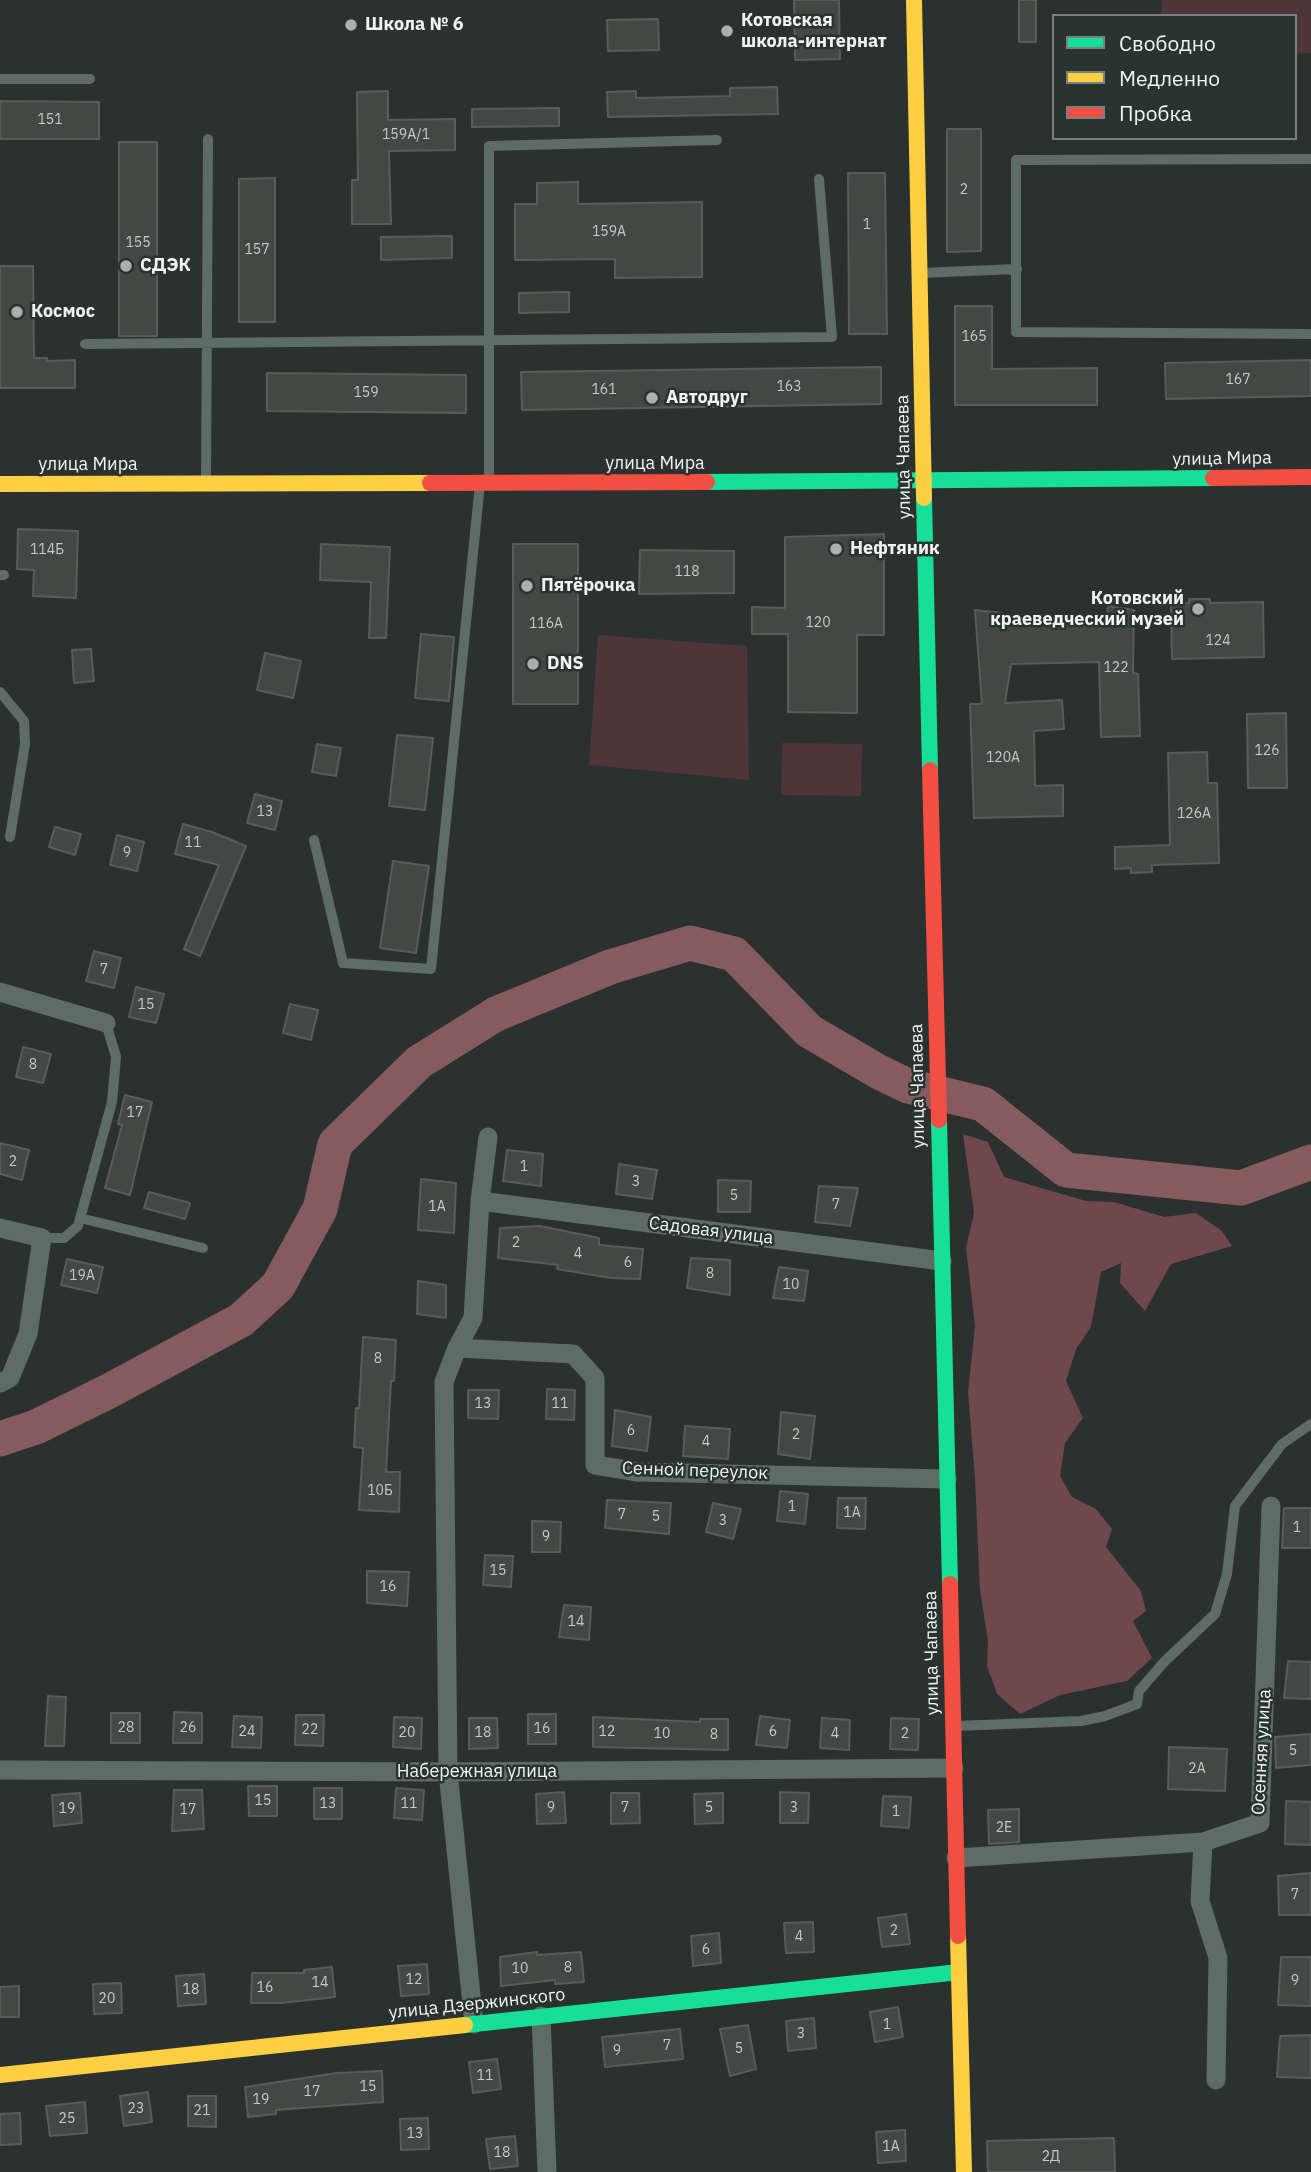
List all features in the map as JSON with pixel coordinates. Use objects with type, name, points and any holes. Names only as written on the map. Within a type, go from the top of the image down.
[{"type":"street","name":"улица Чапаева","points":[[914,0],[964,2172]]},
{"type":"street","name":"улица Мира","points":[[0,484],[923,482],[1311,477]]},
{"type":"street","points":[[0,992],[106,1023]]},
{"type":"street","points":[[474,2024],[448,1773],[444,1382],[457,1348],[473,1318],[480,1201],[488,1137]]},
{"type":"street","name":"Садовая улица","points":[[480,1201],[942,1261]]},
{"type":"street","points":[[0,1228],[42,1238],[28,1334],[9,1377],[0,1383]]},
{"type":"street","name":"Сенной переулок","points":[[457,1348],[573,1354],[595,1378],[595,1465],[638,1472],[947,1479]]},
{"type":"street","name":"Осенняя улица","points":[[1203,1842],[1260,1823],[1271,1506]]},
{"type":"street","name":"Набережная улица","points":[[0,1770],[448,1773],[954,1768]]},
{"type":"street","points":[[956,1858],[1203,1842],[1200,1901],[1218,1958],[1216,2080]]},
{"type":"street","name":"улица Дзержинского","points":[[0,2075],[959,1972]]},
{"type":"street","points":[[541,2017],[547,2172]]},
{"type":"lane","points":[[0,79],[90,79]]},
{"type":"lane","points":[[206,484],[208,139]]},
{"type":"lane","points":[[314,840],[343,963],[431,969],[484,483],[489,340],[489,146],[717,140]]},
{"type":"lane","points":[[1311,159],[1016,160],[1016,332],[1311,334]]},
{"type":"lane","points":[[85,344],[832,337],[819,179]]},
{"type":"lane","points":[[919,273],[1017,269]]},
{"type":"lane","points":[[0,692],[24,721],[25,744],[10,837]]},
{"type":"lane","points":[[42,1238],[64,1238],[78,1226],[112,1102],[116,1057],[106,1023]]},
{"type":"lane","points":[[80,1218],[203,1248]]},
{"type":"lane","points":[[953,1726],[1081,1721],[1105,1716],[1137,1704],[1139,1691],[1165,1661],[1215,1614],[1227,1574],[1235,1506],[1282,1444],[1311,1424]]},
{"type":"shaded area","points":[[1162,0],[1311,0],[1311,53],[1297,54],[1297,14],[1161,14]]},
{"type":"shaded area","points":[[598,635],[747,646],[749,780],[589,765]]},
{"type":"shaded area","points":[[782,743],[862,744],[861,796],[781,795]]},
{"type":"shaded area","points":[[963,1134],[988,1142],[1004,1177],[1086,1201],[1114,1202],[1164,1217],[1196,1213],[1222,1231],[1232,1246],[1171,1264],[1145,1311],[1120,1283],[1121,1263],[1101,1272],[1091,1327],[1076,1349],[1066,1381],[1083,1418],[1065,1443],[1060,1476],[1072,1497],[1096,1509],[1112,1529],[1106,1547],[1141,1591],[1146,1611],[1133,1621],[1152,1658],[1127,1681],[1060,1695],[1020,1714],[997,1694],[987,1666],[988,1641],[980,1590],[968,1392],[975,1326],[966,1248],[974,1213]]},
{"type":"building","points":[[794,0],[839,0],[840,59],[795,60]]},
{"type":"building","points":[[1019,0],[1036,0],[1036,42],[1019,42]]},
{"type":"building","points":[[658,19],[659,50],[608,51],[607,20]]},
{"type":"building","points":[[777,87],[778,114],[608,117],[607,92],[636,91],[636,98],[730,96],[730,88]]},
{"type":"building","points":[[388,91],[388,120],[455,119],[455,150],[389,151],[391,224],[352,224],[352,180],[358,180],[357,92]]},
{"type":"building","points":[[0,101],[99,102],[99,139],[0,139]]},
{"type":"building","points":[[559,108],[559,126],[472,127],[472,109]]},
{"type":"building","points":[[947,129],[981,129],[981,251],[947,252]]},
{"type":"building","points":[[119,142],[157,142],[157,336],[119,336]]},
{"type":"building","points":[[848,173],[885,173],[887,334],[849,334]]},
{"type":"building","points":[[275,178],[275,322],[239,322],[239,179]]},
{"type":"building","points":[[578,182],[578,204],[702,202],[702,277],[615,278],[615,259],[515,260],[515,204],[537,204],[537,183]]},
{"type":"building","points":[[452,236],[452,258],[381,260],[381,237]]},
{"type":"building","name":"Космос","points":[[0,266],[33,266],[34,358],[47,358],[47,361],[75,360],[75,388],[0,388]]},
{"type":"building","points":[[569,292],[569,312],[519,313],[519,293]]},
{"type":"building","points":[[955,306],[992,306],[992,369],[1097,368],[1097,405],[955,405]]},
{"type":"building","points":[[1311,360],[1311,396],[1166,399],[1165,363]]},
{"type":"building","points":[[881,367],[881,404],[522,410],[521,372]]},
{"type":"building","points":[[267,373],[466,375],[466,413],[267,411]]},
{"type":"building","points":[[18,529],[78,531],[76,598],[33,596],[34,570],[17,569]]},
{"type":"building","points":[[884,534],[884,635],[857,635],[857,713],[788,712],[788,634],[752,634],[752,607],[785,608],[785,537]]},
{"type":"building","points":[[321,544],[390,547],[386,638],[369,638],[371,582],[320,580]]},
{"type":"building","points":[[513,544],[578,544],[578,704],[513,704]]},
{"type":"building","points":[[640,550],[734,551],[734,593],[639,594]]},
{"type":"building","points":[[1189,599],[1210,599],[1210,603],[1263,602],[1264,657],[1172,659],[1171,604],[1189,603]]},
{"type":"building","points":[[1108,606],[1134,610],[1133,673],[1138,674],[1140,736],[1101,737],[1099,662],[1011,664],[1005,703],[1062,700],[1064,729],[1034,731],[1035,786],[1063,785],[1063,816],[974,818],[970,704],[982,704],[975,610],[1002,613],[1002,621],[1107,617]]},
{"type":"building","points":[[421,634],[454,637],[449,701],[415,698]]},
{"type":"building","points":[[91,649],[94,681],[74,683],[72,650]]},
{"type":"building","points":[[265,653],[301,661],[293,698],[257,690]]},
{"type":"building","points":[[1286,713],[1287,788],[1248,788],[1247,714]]},
{"type":"building","points":[[397,735],[433,738],[425,810],[389,806]]},
{"type":"building","points":[[317,744],[341,748],[336,776],[312,772]]},
{"type":"building","points":[[1207,752],[1208,783],[1217,783],[1219,863],[1152,865],[1152,872],[1131,873],[1131,868],[1115,869],[1115,847],[1170,845],[1168,753]]},
{"type":"building","points":[[255,794],[282,801],[275,830],[247,823]]},
{"type":"building","points":[[183,824],[246,846],[200,956],[184,949],[219,865],[175,854]]},
{"type":"building","points":[[55,827],[81,834],[75,855],[49,847]]},
{"type":"building","points":[[117,835],[144,842],[137,871],[110,865]]},
{"type":"building","points":[[393,861],[429,866],[416,953],[380,948]]},
{"type":"building","points":[[94,951],[121,958],[114,988],[86,981]]},
{"type":"building","points":[[136,987],[164,994],[156,1023],[129,1017]]},
{"type":"building","points":[[290,1004],[318,1010],[311,1040],[283,1033]]},
{"type":"building","points":[[23,1047],[51,1054],[43,1083],[16,1077]]},
{"type":"building","points":[[125,1095],[152,1102],[130,1195],[105,1188],[122,1125],[118,1124]]},
{"type":"building","points":[[0,1143],[29,1150],[22,1180],[0,1174]]},
{"type":"building","points":[[507,1150],[543,1154],[541,1186],[503,1181]]},
{"type":"building","points":[[619,1164],[657,1170],[652,1199],[616,1194]]},
{"type":"building","points":[[421,1179],[456,1183],[454,1233],[418,1230]]},
{"type":"building","points":[[718,1180],[751,1181],[750,1212],[718,1212]]},
{"type":"building","points":[[819,1186],[858,1188],[850,1226],[815,1222]]},
{"type":"building","points":[[149,1192],[190,1203],[185,1219],[144,1208]]},
{"type":"building","points":[[540,1226],[599,1238],[599,1245],[643,1249],[640,1279],[611,1278],[557,1269],[558,1265],[498,1258],[500,1228]]},
{"type":"building","points":[[691,1258],[730,1260],[730,1295],[687,1288]]},
{"type":"building","points":[[67,1259],[103,1267],[97,1293],[61,1285]]},
{"type":"building","points":[[779,1267],[808,1271],[804,1301],[773,1298]]},
{"type":"building","points":[[418,1281],[446,1285],[446,1318],[417,1314]]},
{"type":"building","points":[[363,1337],[396,1340],[386,1472],[400,1472],[399,1512],[359,1510],[363,1448],[354,1447]]},
{"type":"building","points":[[547,1389],[575,1390],[574,1420],[546,1419]]},
{"type":"building","points":[[468,1390],[499,1390],[498,1419],[468,1418]]},
{"type":"building","points":[[615,1410],[651,1417],[647,1451],[612,1446]]},
{"type":"building","points":[[781,1412],[815,1416],[810,1459],[778,1454]]},
{"type":"building","points":[[685,1426],[730,1429],[728,1459],[683,1456]]},
{"type":"building","points":[[780,1491],[808,1494],[805,1524],[777,1521]]},
{"type":"building","points":[[838,1498],[866,1498],[865,1529],[837,1528]]},
{"type":"building","points":[[607,1500],[671,1503],[669,1534],[605,1528]]},
{"type":"building","points":[[713,1503],[741,1509],[733,1539],[706,1532]]},
{"type":"building","points":[[1284,1508],[1311,1508],[1311,1548],[1282,1548]]},
{"type":"building","points":[[532,1521],[561,1522],[560,1552],[532,1552]]},
{"type":"building","points":[[485,1555],[513,1556],[511,1587],[483,1585]]},
{"type":"building","points":[[367,1571],[409,1572],[407,1606],[367,1603]]},
{"type":"building","points":[[564,1605],[591,1607],[589,1640],[559,1637]]},
{"type":"building","points":[[1288,1661],[1311,1662],[1311,1699],[1284,1698]]},
{"type":"building","points":[[48,1696],[66,1697],[64,1746],[45,1746]]},
{"type":"building","points":[[174,1712],[202,1713],[202,1743],[173,1743]]},
{"type":"building","points":[[111,1713],[140,1713],[140,1743],[111,1743]]},
{"type":"building","points":[[528,1714],[556,1714],[556,1744],[528,1744]]},
{"type":"building","points":[[296,1715],[324,1715],[323,1746],[295,1745]]},
{"type":"building","points":[[234,1716],[262,1717],[261,1748],[232,1747]]},
{"type":"building","points":[[760,1716],[790,1720],[787,1748],[756,1745]]},
{"type":"building","points":[[394,1717],[422,1718],[421,1749],[393,1747]]},
{"type":"building","points":[[593,1717],[700,1722],[700,1719],[728,1719],[728,1750],[593,1747]]},
{"type":"building","points":[[469,1718],[497,1718],[498,1748],[469,1749]]},
{"type":"building","points":[[822,1718],[850,1720],[849,1750],[820,1748]]},
{"type":"building","points":[[891,1718],[919,1719],[918,1750],[890,1749]]},
{"type":"building","points":[[1311,1734],[1311,1765],[1276,1768],[1275,1737]]},
{"type":"building","points":[[1169,1747],[1227,1749],[1225,1791],[1168,1789]]},
{"type":"building","points":[[248,1786],[277,1786],[277,1816],[249,1816]]},
{"type":"building","points":[[314,1788],[342,1788],[342,1819],[314,1819]]},
{"type":"building","points":[[396,1788],[424,1790],[422,1820],[394,1818]]},
{"type":"building","points":[[174,1790],[202,1790],[204,1829],[172,1831]]},
{"type":"building","points":[[564,1792],[566,1823],[537,1824],[536,1794]]},
{"type":"building","points":[[780,1792],[809,1793],[808,1823],[780,1823]]},
{"type":"building","points":[[80,1793],[82,1823],[54,1826],[52,1795]]},
{"type":"building","points":[[611,1793],[639,1793],[640,1823],[611,1824]]},
{"type":"building","points":[[723,1793],[723,1823],[695,1824],[694,1794]]},
{"type":"building","points":[[883,1796],[911,1797],[909,1828],[881,1826]]},
{"type":"building","points":[[1286,1801],[1311,1802],[1311,1845],[1285,1844]]},
{"type":"building","points":[[1019,1809],[1019,1842],[989,1844],[988,1810]]},
{"type":"building","points":[[1311,1873],[1311,1915],[1279,1915],[1278,1876]]},
{"type":"building","points":[[906,1914],[910,1944],[882,1947],[878,1918]]},
{"type":"building","points":[[813,1922],[814,1952],[786,1953],[784,1923]]},
{"type":"building","points":[[719,1933],[721,1963],[693,1966],[691,1936]]},
{"type":"building","points":[[537,1952],[537,1955],[581,1952],[584,1982],[555,1984],[555,1980],[501,1986],[500,1957]]},
{"type":"building","points":[[1281,1957],[1311,1957],[1311,2006],[1278,2005]]},
{"type":"building","points":[[427,1964],[429,1994],[401,1996],[398,1966]]},
{"type":"building","points":[[332,1967],[335,1997],[281,2003],[251,2003],[252,1973],[304,1973],[304,1970]]},
{"type":"building","points":[[204,1974],[206,2004],[178,2006],[176,1976]]},
{"type":"building","points":[[121,1983],[122,2013],[94,2014],[93,1984]]},
{"type":"building","points":[[19,1986],[19,2017],[0,2017],[0,1987]]},
{"type":"building","points":[[898,2007],[903,2037],[875,2042],[870,2012]]},
{"type":"building","points":[[814,2018],[816,2048],[788,2051],[786,2021]]},
{"type":"building","points":[[748,2025],[756,2069],[730,2076],[720,2029]]},
{"type":"building","points":[[680,2029],[683,2059],[605,2067],[602,2037]]},
{"type":"building","points":[[1311,2035],[1311,2078],[1277,2077],[1280,2036]]},
{"type":"building","points":[[497,2059],[501,2089],[473,2093],[469,2062]]},
{"type":"building","points":[[382,2071],[383,2102],[276,2110],[276,2114],[248,2117],[245,2087],[337,2073]]},
{"type":"building","points":[[148,2092],[152,2122],[124,2126],[120,2096]]},
{"type":"building","points":[[188,2096],[216,2096],[216,2127],[188,2126]]},
{"type":"building","points":[[85,2102],[87,2133],[50,2136],[46,2106]]},
{"type":"building","points":[[20,2113],[21,2144],[0,2145],[0,2114]]},
{"type":"building","points":[[428,2118],[429,2149],[401,2150],[400,2119]]},
{"type":"building","points":[[905,2130],[906,2161],[878,2163],[876,2132]]},
{"type":"building","points":[[515,2136],[518,2166],[490,2169],[486,2139]]},
{"type":"building","points":[[1114,2138],[1115,2172],[988,2172],[987,2141]]},
{"type":"waterway","points":[[0,1439],[36,1427],[109,1391],[241,1320],[278,1286],[320,1209],[335,1144],[419,1062],[496,1014],[610,967],[690,943],[734,954],[809,1031],[908,1086],[983,1104],[1066,1170],[1241,1188],[1311,1162]]},
{"type":"traffic: fast","points":[[707,482],[1213,478]]},
{"type":"traffic: fast","points":[[924,498],[930,770]]},
{"type":"traffic: fast","points":[[939,1120],[950,1584]]},
{"type":"traffic: fast","points":[[465,2025],[959,1972]]},
{"type":"traffic: slow","points":[[914,0],[924,498]]},
{"type":"traffic: slow","points":[[0,484],[430,483]]},
{"type":"traffic: slow","points":[[958,1936],[964,2172]]},
{"type":"traffic: slow","points":[[0,2075],[465,2025]]},
{"type":"traffic: jam","points":[[1213,478],[1311,477]]},
{"type":"traffic: jam","points":[[430,483],[707,482]]},
{"type":"traffic: jam","points":[[930,770],[939,1120]]},
{"type":"traffic: jam","points":[[950,1584],[958,1936]]},
{"type":"place","name":"Школа № 6","points":[[351,25]]},
{"type":"place","name":"Котовская школа-интернат","points":[[727,31]]},
{"type":"place","name":"СДЭК","points":[[126,266]]},
{"type":"place","name":"Космос","points":[[17,312]]},
{"type":"place","name":"Автодруг","points":[[652,398]]},
{"type":"place","name":"Нефтяник","points":[[836,549]]},
{"type":"place","name":"Пятёрочка","points":[[527,586]]},
{"type":"place","name":"Котовский краеведческий музей","points":[[1198,609]]},
{"type":"place","name":"DNS","points":[[533,664]]}]
